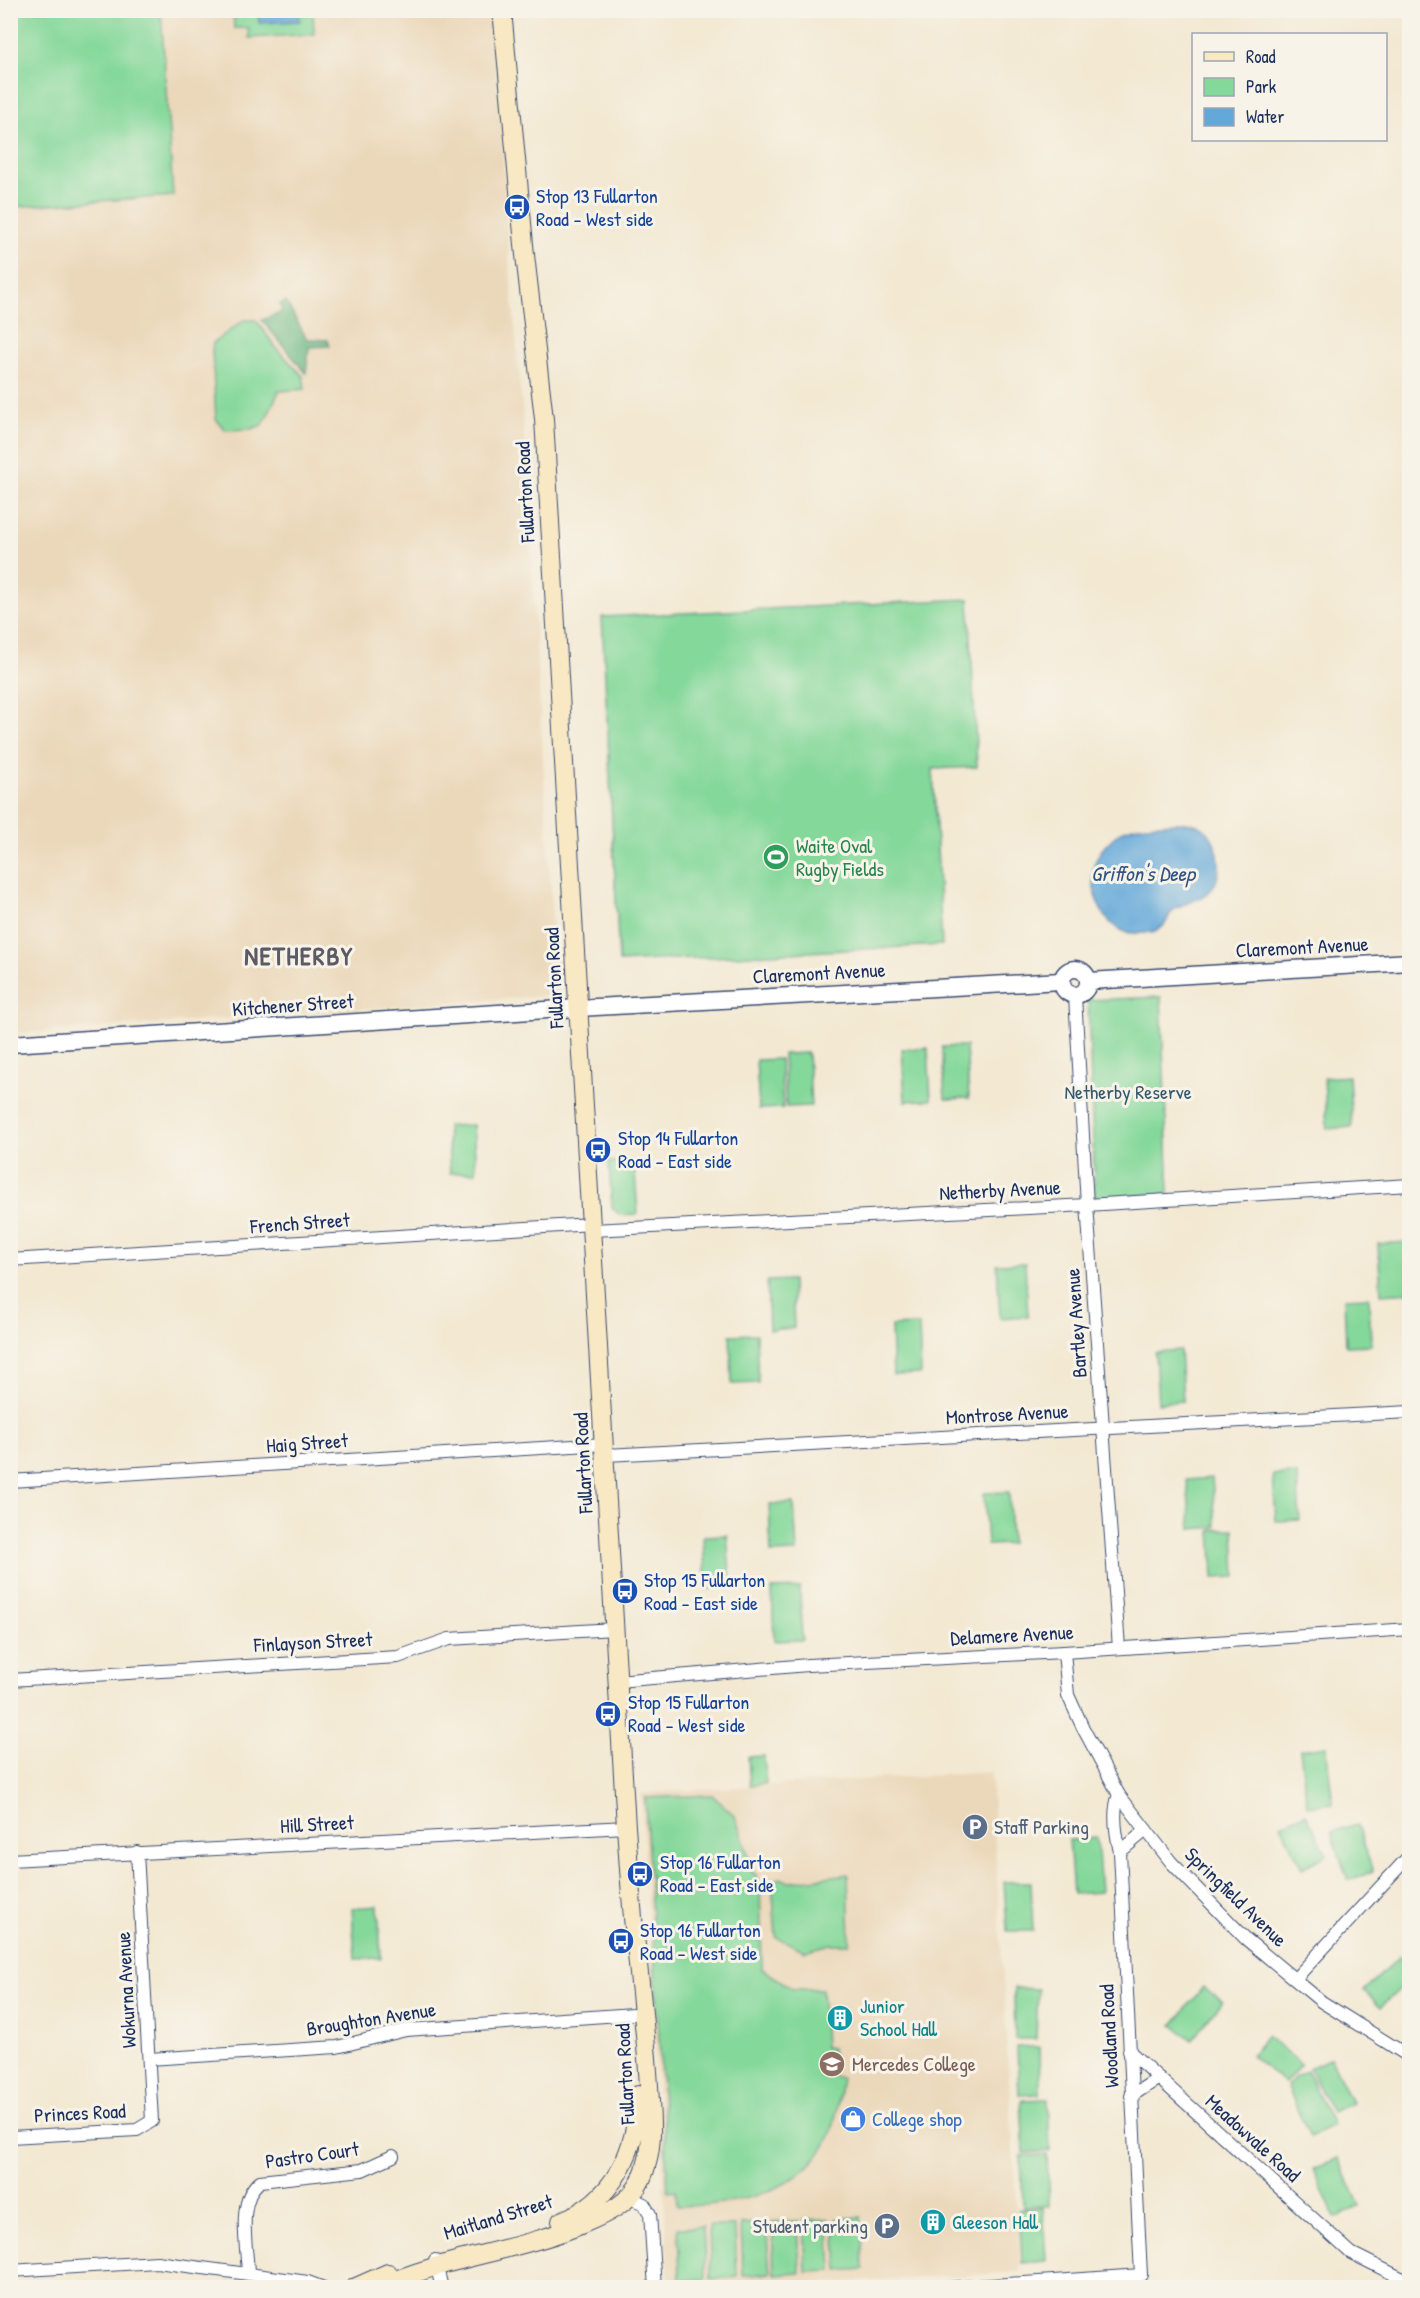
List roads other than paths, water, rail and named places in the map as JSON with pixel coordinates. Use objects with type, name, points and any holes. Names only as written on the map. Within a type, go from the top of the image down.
[{"type":"main road","name":"Fullarton Road","points":[[502,10],[525,255],[544,419],[606,1449],[626,1827],[635,1943],[645,2015],[652,2136],[649,2160],[641,2182],[629,2197]]},
{"type":"main road","name":"Fullarton Road","points":[[630,2153],[638,2117],[634,2014],[635,1943]]},
{"type":"main road","points":[[585,2210],[609,2200],[629,2197],[630,2153]]},
{"type":"main road","name":"Maitland Street","points":[[377,2288],[436,2263],[542,2228],[585,2210],[603,2194],[630,2153]]},
{"type":"main road","name":"Maitland Street","points":[[354,2288],[380,2276],[583,2224],[609,2212],[629,2197]]},
{"type":"street","name":"Claremont Avenue","points":[[1089,981],[1410,962]]},
{"type":"street","points":[[1076,969],[1085,973],[1089,981],[1084,993],[1075,996],[1065,992],[1061,981],[1065,973],[1076,969]]},
{"type":"street","name":"Claremont Avenue","points":[[578,1008],[1061,981]]},
{"type":"street","name":"Bartley Avenue","points":[[1075,996],[1087,1205],[1119,1648]]},
{"type":"street","name":"Kitchener Street","points":[[10,1044],[578,1008]]},
{"type":"street","name":"Netherby Avenue","points":[[592,1227],[1087,1205],[1410,1185]]},
{"type":"street","name":"French Street","points":[[10,1260],[592,1227]]},
{"type":"street","name":"Montrose Avenue","points":[[606,1449],[1104,1429],[1410,1412]]},
{"type":"street","name":"Haig Street","points":[[10,1481],[606,1449]]},
{"type":"street","name":"Finlayson Street","points":[[10,1680],[398,1657],[449,1639],[614,1629]]},
{"type":"street","name":"Delamere Avenue","points":[[617,1681],[808,1665],[1064,1652],[1410,1629]]},
{"type":"street","name":"Springfield Avenue","points":[[1064,1652],[1068,1695],[1083,1728],[1119,1795],[1146,1830],[1206,1900],[1295,1979],[1322,2002],[1410,2057]]},
{"type":"street","name":"Woodland Road","points":[[948,2288],[1141,2275],[1116,1809],[1119,1795]]},
{"type":"street","name":"Hill Street","points":[[10,1860],[626,1827]]},
{"type":"street","points":[[1120,1852],[1146,1830]]},
{"type":"street","name":"Wokurna Avenue","points":[[137,1852],[153,2118],[150,2124]]},
{"type":"street","points":[[1295,1979],[1410,1855]]},
{"type":"street","name":"Broughton Avenue","points":[[149,2059],[337,2047],[406,2030],[634,2014]]},
{"type":"street","name":"Meadowvale Road","points":[[1129,2051],[1351,2253],[1403,2279],[1410,2278]]},
{"type":"street","points":[[1131,2096],[1159,2078]]},
{"type":"street","name":"Princes Road","points":[[10,2137],[137,2130],[150,2124]]},
{"type":"street","name":"Pastro Court","points":[[248,2274],[246,2206],[253,2188],[260,2181],[362,2170],[393,2156]]},
{"type":"street","points":[[629,2197],[644,2204],[650,2214],[655,2288]]},
{"type":"street","points":[[10,2271],[157,2262],[308,2282],[324,2288]]},
{"type":"street","points":[[436,2263],[442,2288]]},
{"type":"water","points":[[258,11],[299,11],[300,21],[259,23]]},
{"type":"water","name":"Griffon's Deep","points":[[1195,824],[1203,828],[1215,843],[1219,863],[1216,883],[1207,894],[1179,906],[1159,929],[1141,933],[1121,930],[1105,916],[1095,894],[1093,871],[1100,852],[1116,835],[1128,828]]},
{"type":"place","name":"Stop 13 Fullarton Road - West side","points":[[517,207]]},
{"type":"place","name":"Waite Oval Rugby Fields","points":[[776,857]]},
{"type":"place","name":"Stop 14 Fullarton Road - East side","points":[[598,1150]]},
{"type":"place","name":"Stop 15 Fullarton Road - East side","points":[[625,1591]]},
{"type":"place","name":"Stop 15 Fullarton Road - West side","points":[[608,1714]]},
{"type":"place","name":"Staff Parking","points":[[975,1827]]},
{"type":"place","name":"Stop 16 Fullarton Road - East side","points":[[640,1874]]},
{"type":"place","name":"Stop 16 Fullarton Road - West side","points":[[621,1941]]},
{"type":"place","name":"Junior School Hall","points":[[840,2018]]},
{"type":"place","name":"Mercedes College","points":[[832,2064]]},
{"type":"place","name":"College shop","points":[[853,2119]]},
{"type":"place","name":"Gleeson Hall","points":[[933,2222]]},
{"type":"place","name":"Student parking","points":[[887,2226]]},
{"type":"district","name":"NETHERBY","points":[[299,956]]},
{"type":"park label","name":"Netherby Reserve","points":[[1128,1092]]}]
